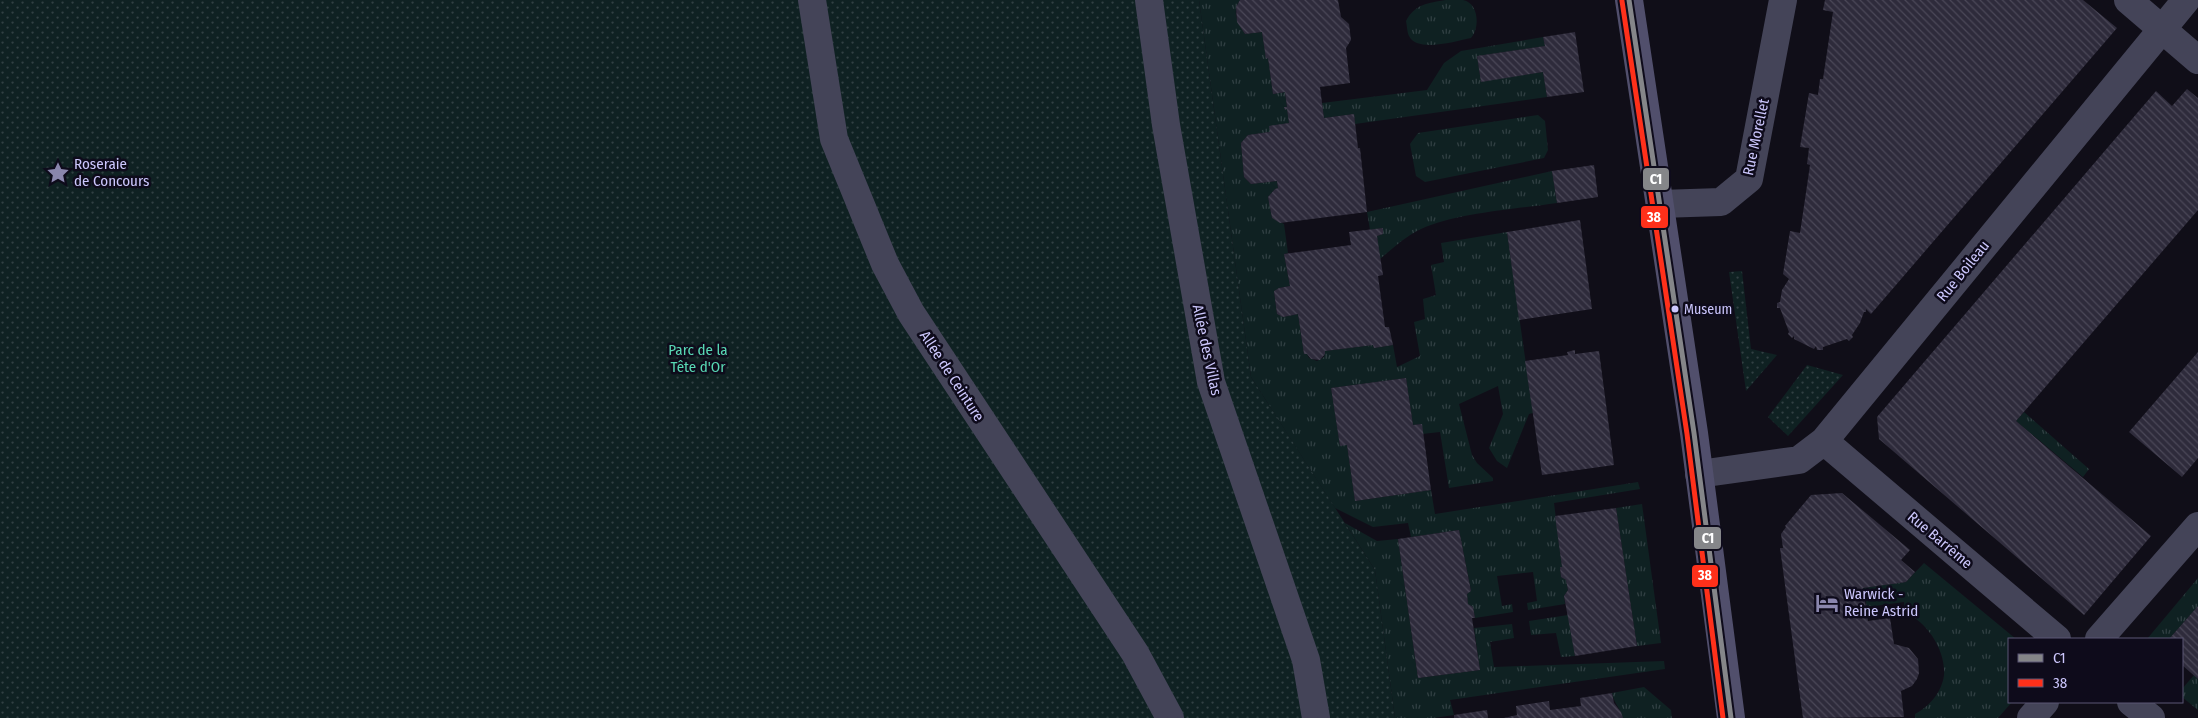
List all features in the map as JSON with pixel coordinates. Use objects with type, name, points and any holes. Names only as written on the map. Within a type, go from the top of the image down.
[{"type":"main road","points":[[1629,0],[1699,474],[1731,718]]},
{"type":"street","name":"Allée de Ceinture","points":[[812,0],[834,139],[885,264],[911,313],[1135,653],[1170,718]]},
{"type":"street","name":"Allée des Villas","points":[[1149,0],[1166,125],[1211,382],[1306,660],[1316,718]]},
{"type":"street","name":"Rue Morellet","points":[[1660,204],[1722,202],[1749,179],[1783,0]]},
{"type":"street","points":[[2128,0],[2198,60]]},
{"type":"street","name":"Rue Boileau","points":[[1699,474],[1799,460],[1824,441],[2186,0]]},
{"type":"street","name":"Rue Barrême","points":[[1824,441],[2056,638]]},
{"type":"street","points":[[2100,638],[2198,526]]},
{"type":"street","points":[[2031,718],[2044,703]]},
{"type":"street","points":[[2132,703],[2151,718]]},
{"type":"green space","name":"Parc de la Tête d'Or","points":[[0,0],[1199,0],[1251,377],[1375,570],[1395,718],[0,718]]},
{"type":"green space","points":[[1199,0],[1240,0],[1237,4],[1236,18],[1245,34],[1262,32],[1273,94],[1285,92],[1289,123],[1270,126],[1270,132],[1248,135],[1241,143],[1244,177],[1251,184],[1277,181],[1278,188],[1268,197],[1272,218],[1284,224],[1288,253],[1284,254],[1290,286],[1274,291],[1277,314],[1283,317],[1298,314],[1304,354],[1307,354],[1309,358],[1317,361],[1324,357],[1325,351],[1373,345],[1374,348],[1393,345],[1397,367],[1420,356],[1414,322],[1425,319],[1423,299],[1436,295],[1431,265],[1444,262],[1441,243],[1507,232],[1533,413],[1529,414],[1507,468],[1497,461],[1489,448],[1503,414],[1498,386],[1459,404],[1472,455],[1477,463],[1493,478],[1493,481],[1449,488],[1440,432],[1422,434],[1421,424],[1413,425],[1406,378],[1331,388],[1340,445],[1347,445],[1355,501],[1431,490],[1435,514],[1638,482],[1640,489],[1554,503],[1562,567],[1560,568],[1561,577],[1566,580],[1568,590],[1564,596],[1565,604],[1528,610],[1527,603],[1537,601],[1533,572],[1497,576],[1502,606],[1512,604],[1513,612],[1475,618],[1473,607],[1468,604],[1467,594],[1471,590],[1459,530],[1411,537],[1408,523],[1373,527],[1335,508],[1251,377]]},
{"type":"green space","points":[[1446,0],[1463,0],[1472,6],[1477,22],[1471,38],[1428,45],[1413,41],[1408,34],[1406,21],[1410,15],[1423,5]]},
{"type":"green space","points":[[1543,37],[1545,46],[1477,56],[1481,81],[1543,72],[1547,97],[1355,124],[1354,114],[1324,118],[1322,103],[1427,90],[1444,63],[1461,51]]},
{"type":"green space","points":[[1538,115],[1545,121],[1548,150],[1544,158],[1425,182],[1416,176],[1410,144],[1418,133]]},
{"type":"green space","points":[[1552,171],[1557,203],[1469,215],[1435,224],[1410,235],[1380,259],[1377,236],[1383,234],[1383,228],[1370,230],[1367,212]]},
{"type":"green space","points":[[1742,271],[1751,349],[1777,355],[1746,391],[1729,272]]},
{"type":"green space","points":[[1807,365],[1843,375],[1788,436],[1768,417]]},
{"type":"green space","points":[[2024,412],[2089,469],[2083,477],[2016,421]]},
{"type":"green space","points":[[1642,504],[1661,643],[1637,646],[1616,508]]},
{"type":"green space","points":[[1345,523],[1377,541],[1398,539],[1418,678],[1480,670],[1474,628],[1512,624],[1514,638],[1490,642],[1494,667],[1664,661],[1665,669],[1450,700],[1454,715],[1434,718],[1395,718],[1375,570]]},
{"type":"green space","points":[[1924,563],[2015,638],[2008,638],[2008,703],[2011,703],[1998,718],[1915,718],[1915,714],[1934,698],[1941,687],[1944,675],[1942,656],[1928,630],[1913,617],[1905,613],[1904,602],[1867,607],[1863,588],[1906,582]]},
{"type":"green space","points":[[2198,578],[2198,606],[2170,638],[2148,638]]},
{"type":"green space","points":[[1568,615],[1575,656],[1561,657],[1556,633],[1531,635],[1529,621]]},
{"type":"green space","points":[[2194,675],[2198,679],[2198,710],[2183,698],[2183,688]]},
{"type":"green space","points":[[1644,687],[1671,710],[1672,718],[1623,718],[1612,693]]},
{"type":"building","points":[[1240,0],[1338,0],[1341,17],[1349,24],[1351,40],[1346,48],[1350,83],[1320,87],[1324,118],[1354,114],[1367,212],[1280,223],[1272,218],[1268,197],[1278,188],[1277,181],[1251,184],[1244,177],[1241,143],[1248,135],[1270,132],[1269,126],[1289,123],[1287,109],[1285,110],[1284,107],[1287,107],[1285,92],[1273,94],[1262,32],[1245,34],[1237,22],[1236,7]]},
{"type":"building","points":[[1825,0],[2083,0],[2117,28],[1871,314],[1866,309],[1852,335],[1853,337],[1849,341],[1847,339],[1823,347],[1823,350],[1817,350],[1816,346],[1814,349],[1788,334],[1789,332],[1780,308],[1777,308],[1777,303],[1780,302],[1782,290],[1789,279],[1783,274],[1790,231],[1800,233],[1810,165],[1807,164],[1809,148],[1800,147],[1809,93],[1818,95],[1820,79],[1823,79],[1833,12],[1823,10]]},
{"type":"building","points":[[1575,32],[1584,92],[1547,97],[1543,72],[1481,82],[1477,56],[1545,46],[1543,37]]},
{"type":"building","points":[[2187,89],[2198,98],[2198,210],[2016,421],[2151,536],[2084,615],[1879,439],[1877,417],[2156,91],[2172,106]]},
{"type":"building","points":[[1594,165],[1598,197],[1557,203],[1552,171]]},
{"type":"building","points":[[1580,220],[1592,309],[1519,320],[1507,232]]},
{"type":"building","points":[[1383,228],[1383,234],[1377,236],[1383,275],[1378,276],[1385,327],[1389,327],[1393,345],[1374,348],[1373,345],[1325,351],[1320,360],[1311,359],[1307,354],[1304,354],[1298,314],[1283,317],[1277,314],[1274,291],[1290,286],[1284,254],[1351,245],[1349,232]]},
{"type":"building","points":[[1575,350],[1575,354],[1599,351],[1614,465],[1542,475],[1525,361],[1568,355],[1567,352]]},
{"type":"building","points":[[2198,352],[2198,458],[2182,477],[2129,432]]},
{"type":"building","points":[[1406,378],[1413,425],[1422,424],[1431,490],[1355,501],[1347,445],[1340,446],[1331,388]]},
{"type":"building","name":"Warwick - Reine Astrid","points":[[1842,493],[1910,550],[1901,560],[1915,572],[1906,582],[1863,588],[1868,621],[1890,618],[1894,644],[1909,648],[1918,659],[1919,673],[1917,679],[1912,686],[1901,691],[1904,717],[1803,718],[1780,548],[1783,548],[1781,534],[1785,526],[1811,495]]},
{"type":"building","points":[[1616,508],[1637,646],[1575,656],[1564,596],[1568,590],[1566,580],[1561,577],[1560,567],[1562,567],[1555,516]]},
{"type":"building","points":[[1459,530],[1471,591],[1467,594],[1468,604],[1473,607],[1475,618],[1472,618],[1480,670],[1418,678],[1398,539]]},
{"type":"building","points":[[2198,606],[2198,679],[2183,666],[2183,638],[2170,638]]},
{"type":"building","points":[[1612,693],[1614,703],[1623,718],[1504,718],[1517,715],[1516,706],[1549,701],[1550,710],[1581,706],[1580,698]]},
{"type":"building","points":[[1487,710],[1488,718],[1454,718],[1454,715]]},
{"type":"transit line","name":"C1","points":[[1629,0],[1694,433],[1731,718]]},
{"type":"transit line","name":"38","points":[[1622,1],[1687,434],[1723,718]]},
{"type":"place","name":"Roseraie de Concours","points":[[58,173]]},
{"type":"place","name":"Museum","points":[[1675,309]]},
{"type":"place","name":"Warwick - Reine Astrid","points":[[1827,603]]}]
